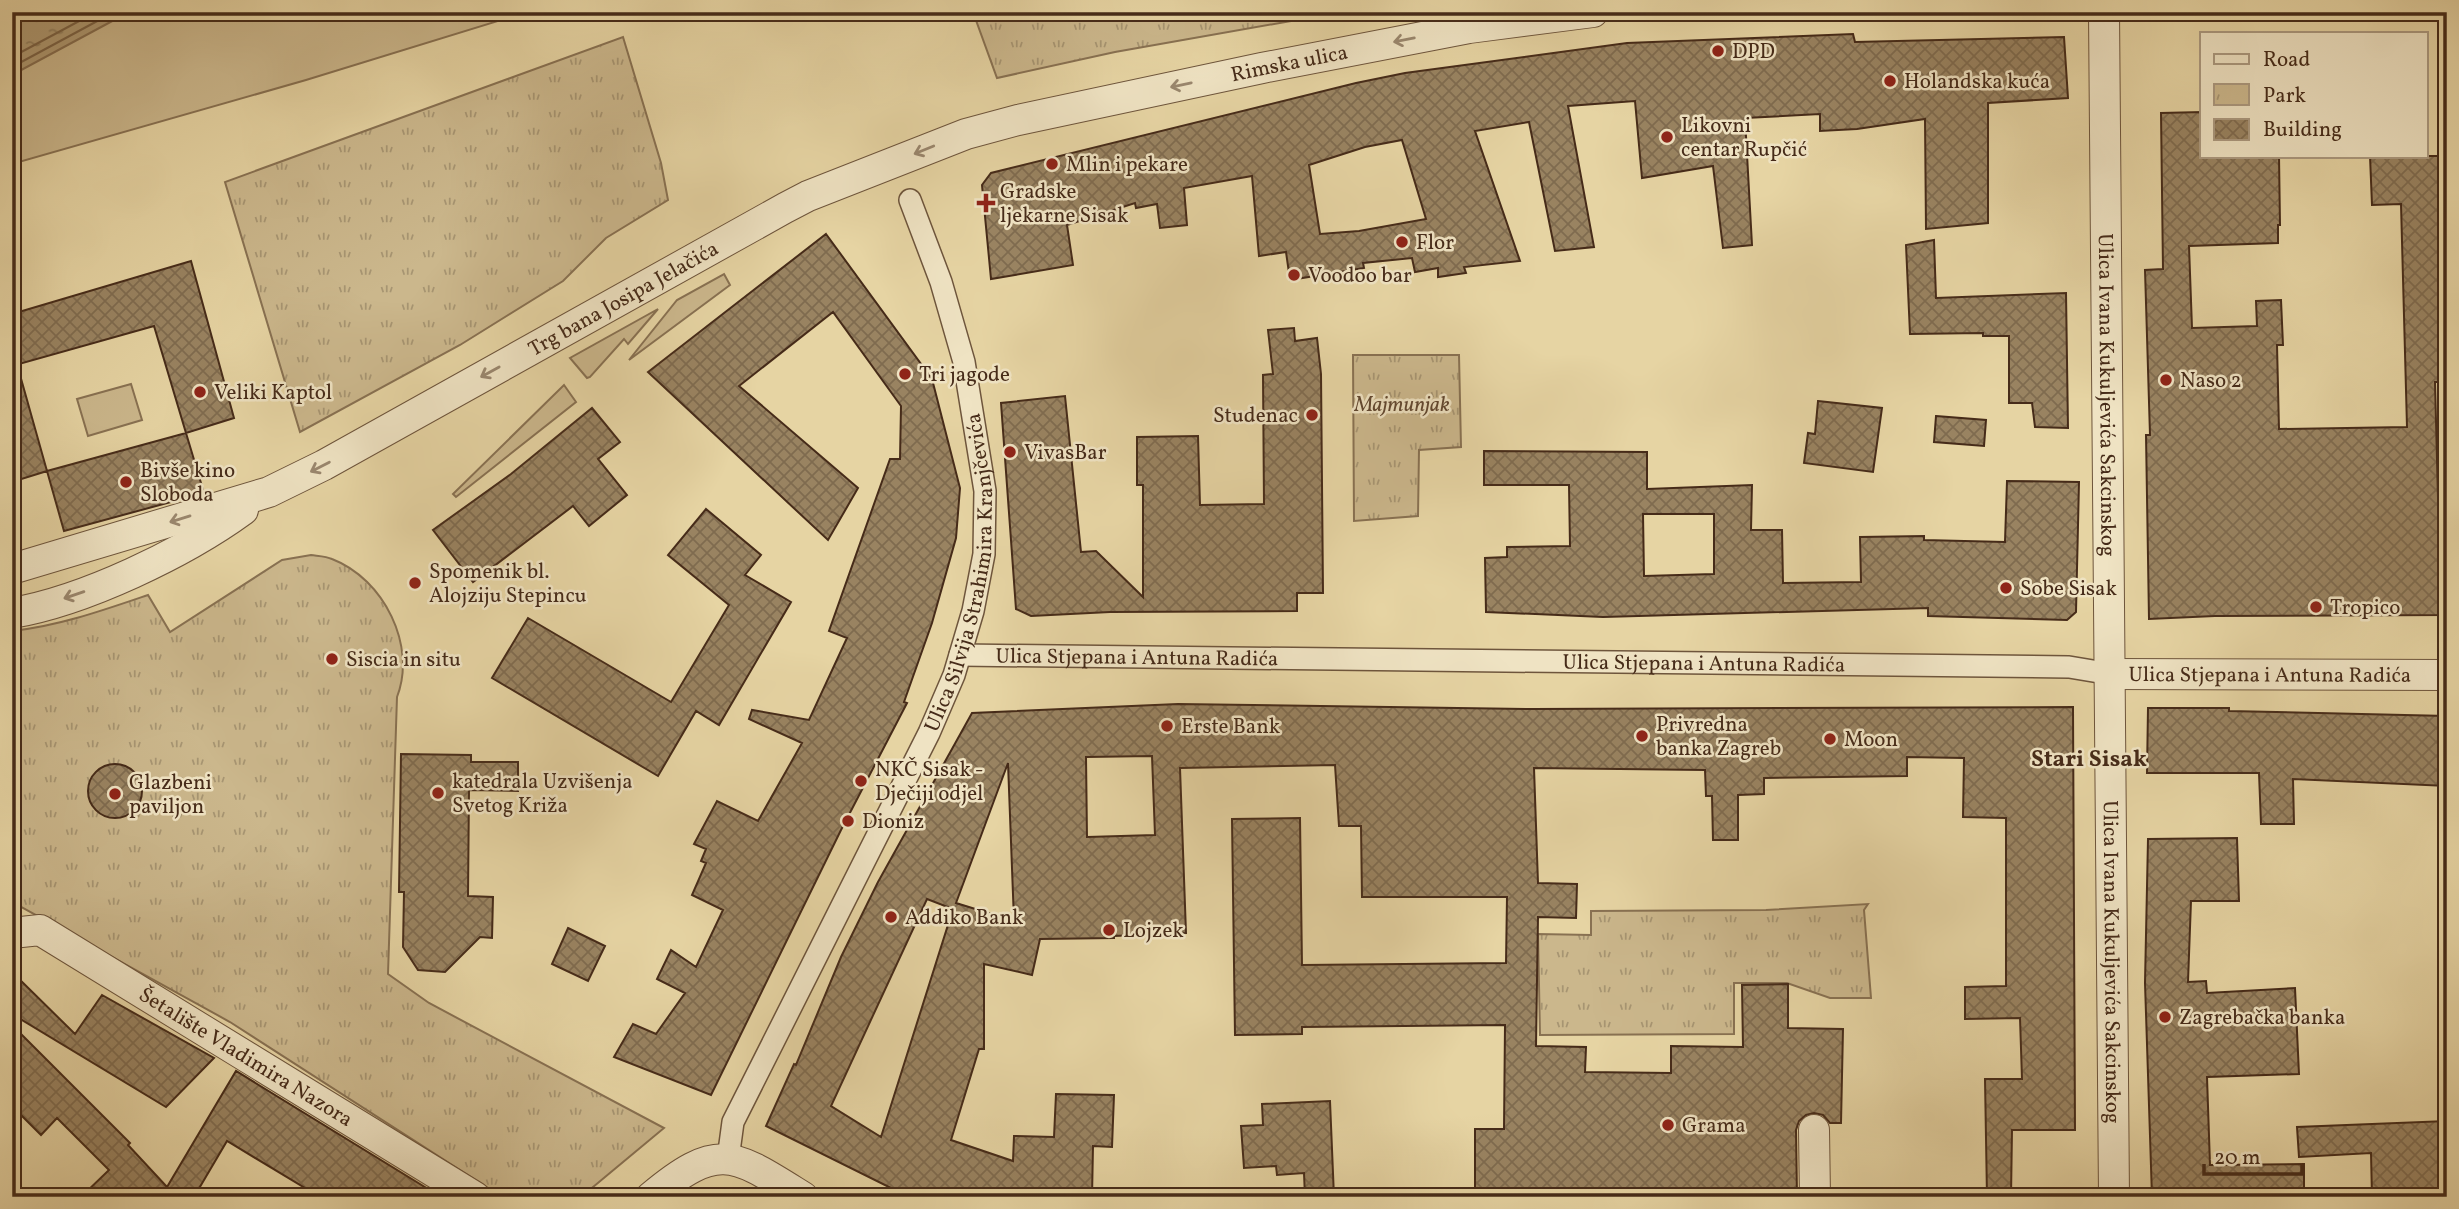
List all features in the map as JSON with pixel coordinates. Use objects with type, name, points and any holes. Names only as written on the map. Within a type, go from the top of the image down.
[{"type":"street","name":"Rimska ulica","points":[[989,128],[1262,68],[1456,30],[1593,12]]},
{"type":"street","name":"Ulica Ivana Kukuljevića Sakcinskog","points":[[2104,12],[2114,1197]]},
{"type":"street","name":"Trg bana Josipa Jelačića","points":[[12,613],[28,611],[79,594],[135,572],[199,539],[269,492],[320,467],[808,196],[966,134],[989,128]]},
{"type":"street","name":"Ulica Silvija Strahimira Kranjčevića","points":[[728,1159],[733,1122],[929,733],[954,674],[973,611],[984,554],[985,491],[964,362],[941,282],[910,200]]},
{"type":"street","name":"Trg bana Josipa Jelačića","points":[[12,569],[269,492]]},
{"type":"street","name":"Ulica Stjepana i Antuna Radića","points":[[960,655],[2069,667],[2111,674],[2447,675]]},
{"type":"street","name":"Šetalište Vladimira Nazora","points":[[12,933],[40,930],[475,1197]]},
{"type":"street","points":[[1814,1130],[1815,1197]]},
{"type":"street","points":[[651,1197],[678,1174],[696,1164],[728,1159],[756,1167],[803,1197]]},
{"type":"green space","points":[[97,12],[527,12],[306,80],[12,164],[12,44]]},
{"type":"green space","points":[[973,12],[1342,12],[1115,52],[997,78]]},
{"type":"green space","points":[[623,37],[661,163],[668,200],[606,238],[563,281],[460,345],[300,432],[225,182]]},
{"type":"green space","points":[[724,274],[730,285],[629,360],[677,300]]},
{"type":"green space","points":[[658,309],[628,344],[624,339],[590,377],[587,378],[570,358]]},
{"type":"green space","name":"Majmunjak","points":[[1353,355],[1459,355],[1461,447],[1419,450],[1418,516],[1354,521]]},
{"type":"green space","points":[[131,384],[142,420],[88,436],[77,399]]},
{"type":"green space","points":[[564,385],[576,402],[456,497],[453,494]]},
{"type":"green space","points":[[311,555],[332,559],[367,582],[392,616],[403,657],[397,697],[388,974],[429,1003],[664,1128],[581,1197],[502,1197],[230,1022],[12,902],[12,631],[98,612],[148,595],[170,632],[282,560]]},
{"type":"green space","points":[[1868,904],[1864,910],[1871,998],[1830,998],[1787,983],[1734,983],[1734,1034],[1540,1035],[1538,934],[1591,935],[1591,911],[1766,910]]},
{"type":"water","points":[[12,12],[129,12],[12,75]]},
{"type":"building","points":[[1853,34],[1855,42],[2064,37],[2068,98],[1988,103],[1988,223],[1926,229],[1925,119],[1857,129],[1820,131],[1820,114],[1745,118],[1752,245],[1723,248],[1713,166],[1642,178],[1635,101],[1568,106],[1594,247],[1555,251],[1529,122],[1475,131],[1520,261],[1464,267],[1466,273],[1438,277],[1438,268],[1415,272],[1412,258],[1363,263],[1364,268],[1290,280],[1286,252],[1259,256],[1252,176],[1184,188],[1187,225],[1160,228],[1157,204],[1136,208],[1135,203],[1067,225],[1073,265],[991,279],[982,185],[991,173],[1356,83],[1405,73],[1627,43]],"holes":[[[1402,140],[1426,219],[1359,231],[1320,234],[1309,165],[1365,147]]]},
{"type":"building","points":[[2200,112],[2200,158],[2279,158],[2278,243],[2189,246],[2192,328],[2257,326],[2256,301],[2281,300],[2283,345],[2277,345],[2279,429],[2407,427],[2401,204],[2372,205],[2370,158],[2447,156],[2447,382],[2435,382],[2439,535],[2447,535],[2447,615],[2215,616],[2149,619],[2146,435],[2150,435],[2145,270],[2163,269],[2161,113]]},
{"type":"building","points":[[826,234],[932,379],[960,488],[956,538],[932,623],[904,702],[907,703],[841,830],[711,1095],[614,1057],[633,1024],[656,1034],[685,993],[657,979],[671,950],[696,967],[723,910],[692,895],[706,863],[701,861],[706,849],[694,844],[717,801],[758,821],[802,743],[749,719],[752,710],[809,720],[847,638],[829,631],[890,459],[900,459],[901,406],[833,312],[739,386],[858,488],[828,540],[648,372]]},
{"type":"building","points":[[1934,240],[1936,298],[2066,293],[2068,428],[2035,427],[2032,403],[2009,403],[2009,336],[1983,336],[1983,333],[1910,334],[1906,245]]},
{"type":"building","name":"Veliki Kaptol","points":[[191,261],[234,418],[186,433],[154,326],[12,366],[12,314]]},
{"type":"building","points":[[1294,328],[1295,341],[1317,338],[1321,374],[1323,593],[1297,593],[1297,611],[1110,612],[1031,616],[1016,609],[1001,403],[1065,396],[1081,552],[1096,551],[1143,597],[1143,485],[1137,485],[1137,437],[1198,436],[1200,505],[1264,504],[1263,375],[1273,374],[1268,330]]},
{"type":"building","points":[[20,375],[47,471],[12,482],[12,376]]},
{"type":"building","points":[[1818,401],[1882,408],[1873,472],[1804,463],[1808,433],[1815,434]]},
{"type":"building","points":[[592,408],[620,442],[598,459],[627,495],[589,526],[573,506],[473,582],[433,530],[511,474]]},
{"type":"building","points":[[1936,416],[1986,420],[1984,446],[1934,442]]},
{"type":"building","name":"Bivše kino Sloboda","points":[[186,433],[204,493],[64,531],[47,471]]},
{"type":"building","points":[[1484,451],[1647,452],[1647,489],[1752,485],[1751,530],[1782,530],[1783,583],[1861,582],[1860,537],[1924,536],[1924,540],[2005,542],[2007,481],[2079,482],[2076,612],[2067,620],[1928,616],[1928,608],[1603,617],[1486,612],[1485,558],[1507,557],[1507,547],[1570,546],[1569,485],[1484,485]],"holes":[[[1643,514],[1714,514],[1714,574],[1644,576]]]},
{"type":"building","points":[[706,509],[761,555],[745,575],[791,602],[719,725],[696,711],[658,776],[492,678],[528,618],[671,702],[729,605],[668,555]]},
{"type":"building","points":[[1178,704],[1532,709],[2073,707],[2075,1130],[2012,1130],[2011,1197],[1987,1197],[1985,1079],[2022,1079],[2020,1018],[1965,1019],[1965,987],[2006,986],[2006,818],[1963,817],[1964,758],[1907,757],[1907,776],[1764,778],[1764,794],[1738,795],[1738,840],[1713,840],[1712,796],[1706,796],[1705,770],[1534,768],[1538,883],[1577,884],[1576,918],[1538,917],[1536,1046],[1586,1047],[1585,1072],[1671,1073],[1671,1046],[1743,1047],[1742,985],[1788,984],[1788,1028],[1843,1029],[1841,1123],[1830,1123],[1823,1115],[1814,1113],[1799,1121],[1796,1130],[1797,1197],[1475,1197],[1475,1129],[1504,1129],[1505,1025],[1302,1027],[1302,1034],[1235,1035],[1232,819],[1300,818],[1302,965],[1506,963],[1507,897],[1362,897],[1361,826],[1339,826],[1335,765],[1180,768],[1186,933],[1040,939],[1032,975],[984,964],[984,1049],[979,1049],[951,1140],[1013,1161],[1014,1136],[1054,1137],[1056,1094],[1114,1095],[1112,1147],[1093,1146],[1092,1197],[909,1197],[766,1126],[794,1064],[796,1065],[841,957],[878,882],[972,713]],"holes":[[[1152,756],[1155,835],[1087,837],[1086,757]],[[1008,763],[1014,921],[956,903]],[[927,899],[953,909],[881,1137],[831,1106]]]},
{"type":"building","points":[[2148,708],[2229,708],[2229,711],[2447,716],[2447,786],[2293,779],[2294,824],[2261,824],[2259,773],[2147,773]]},
{"type":"building","points":[[401,754],[471,755],[471,762],[518,762],[518,791],[469,790],[468,896],[493,897],[492,938],[480,937],[445,972],[418,970],[403,947],[404,892],[399,892]]},
{"type":"building","name":"Glazbeni paviljon","points":[[120,764],[130,768],[138,776],[142,791],[138,806],[130,814],[110,818],[100,814],[92,806],[88,786],[92,776],[100,768]]},
{"type":"building","points":[[2237,838],[2239,901],[2191,901],[2188,982],[2206,981],[2207,993],[2295,988],[2299,1074],[2207,1077],[2210,1165],[2304,1164],[2304,1197],[2152,1197],[2145,983],[2148,839]]},
{"type":"building","points":[[568,928],[605,946],[588,981],[552,964]]},
{"type":"building","points":[[12,972],[75,1034],[102,995],[214,1058],[166,1107],[12,1014]]},
{"type":"building","points":[[12,1025],[130,1143],[128,1145],[167,1187],[236,1071],[441,1197],[320,1197],[227,1141],[194,1197],[81,1197],[109,1170],[57,1118],[41,1135],[12,1106]]},
{"type":"building","points":[[1330,1101],[1334,1197],[1305,1197],[1304,1173],[1277,1175],[1276,1166],[1244,1168],[1241,1126],[1263,1125],[1262,1104]]},
{"type":"building","points":[[2447,1121],[2447,1197],[2372,1197],[2371,1153],[2299,1157],[2297,1127]]},
{"type":"place","name":"DPD","points":[[1718,51]]},
{"type":"place","name":"Holandska kuća","points":[[1890,81]]},
{"type":"place","name":"Likovni centar Rupčić","points":[[1667,137]]},
{"type":"place","name":"Mlin i pekare","points":[[1052,164]]},
{"type":"place","name":"Gradske ljekarne Sisak","points":[[986,203]]},
{"type":"place","name":"Flor","points":[[1402,242]]},
{"type":"place","name":"Voodoo bar","points":[[1294,275]]},
{"type":"place","name":"Tri jagode","points":[[905,374]]},
{"type":"place","name":"Naso 2","points":[[2166,380]]},
{"type":"place","name":"Veliki Kaptol","points":[[200,392]]},
{"type":"place","name":"Studenac","points":[[1312,415]]},
{"type":"place","name":"VivasBar","points":[[1010,452]]},
{"type":"place","name":"Bivše kino Sloboda","points":[[126,482]]},
{"type":"place","name":"Spomenik bl. Alojziju Stepincu","points":[[415,583]]},
{"type":"place","name":"Sobe Sisak","points":[[2006,588]]},
{"type":"place","name":"Tropico","points":[[2316,607]]},
{"type":"place","name":"Siscia in situ","points":[[332,659]]},
{"type":"place","name":"Erste Bank","points":[[1167,726]]},
{"type":"place","name":"Privredna banka Zagreb","points":[[1642,736]]},
{"type":"place","name":"Moon","points":[[1830,739]]},
{"type":"place","name":"NKČ Sisak - Dječiji odjel","points":[[861,781]]},
{"type":"place","name":"katedrala Uzvišenja Svetog Križa","points":[[438,793]]},
{"type":"place","name":"Glazbeni paviljon","points":[[115,794]]},
{"type":"place","name":"Dioniz","points":[[848,821]]},
{"type":"place","name":"Addiko Bank","points":[[891,917]]},
{"type":"place","name":"Lojzek","points":[[1109,930]]},
{"type":"place","name":"Zagrebačka banka","points":[[2165,1017]]},
{"type":"place","name":"Grama","points":[[1668,1125]]},
{"type":"district","name":"Stari Sisak","points":[[2089,758]]}]
